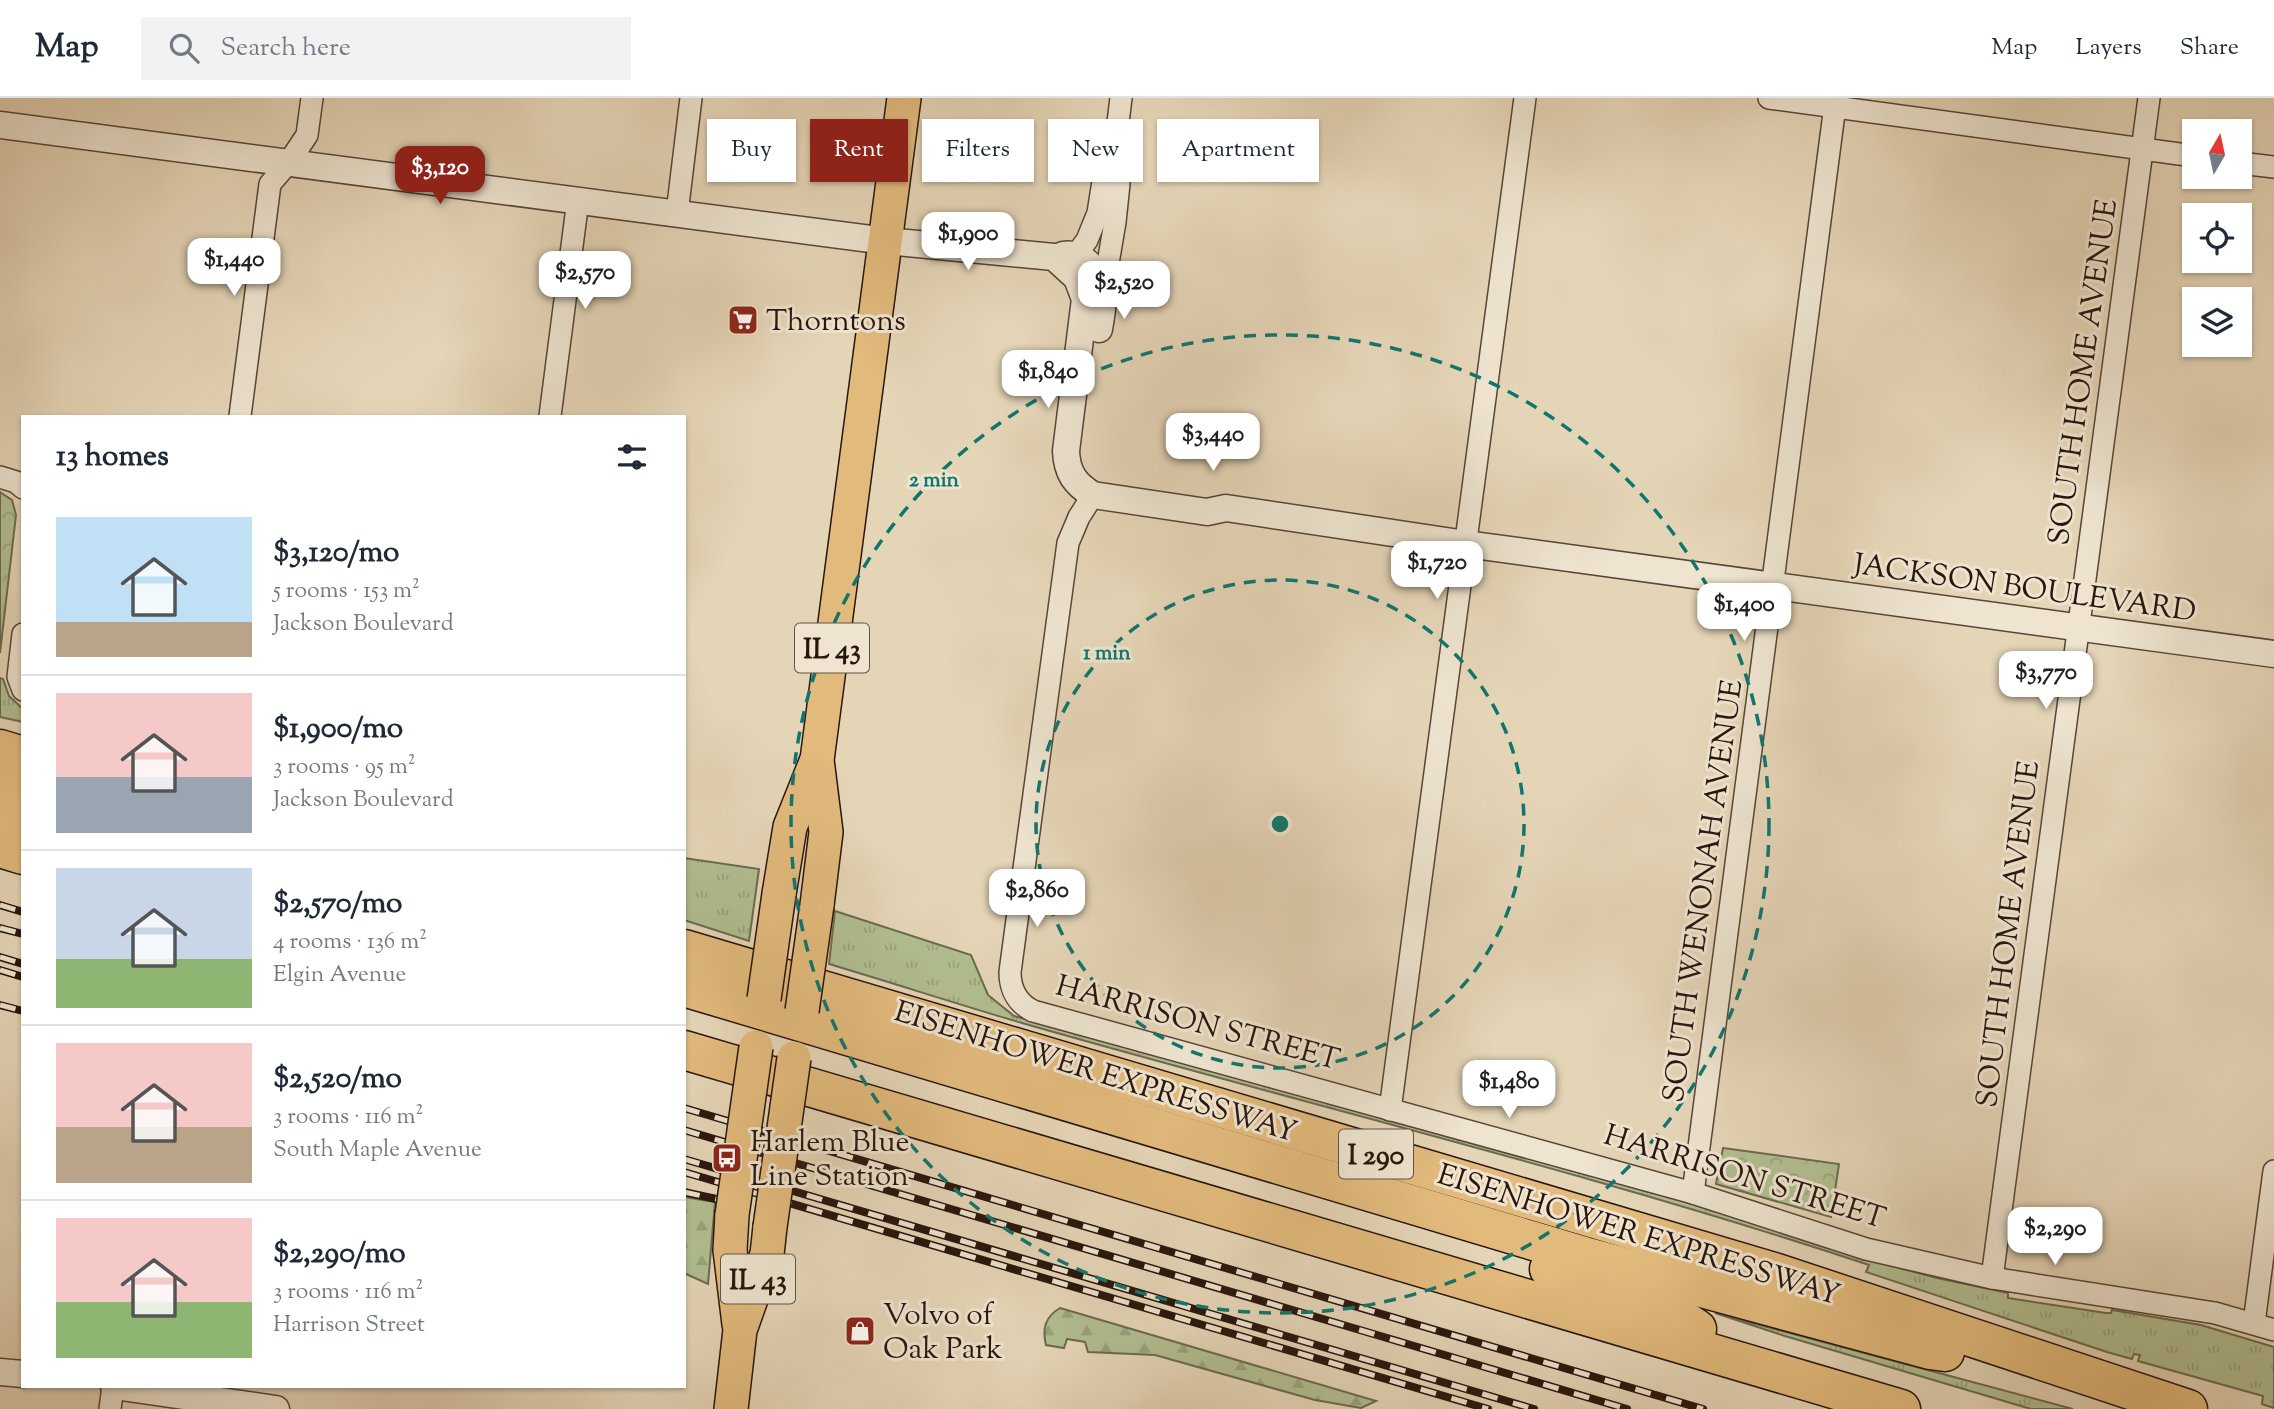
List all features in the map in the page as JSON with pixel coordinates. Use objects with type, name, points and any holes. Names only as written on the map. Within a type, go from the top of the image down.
[{"type":"highway","points":[[0,749],[21,755]]},
{"type":"highway","points":[[0,778],[21,784]]},
{"type":"highway","points":[[0,816],[21,821]]},
{"type":"highway","points":[[0,848],[21,854]]},
{"type":"highway","name":"EISENHOWER EXPRESSWAY","points":[[686,950],[1764,1269],[2188,1409]]},
{"type":"highway","points":[[686,988],[760,1023],[1584,1256],[1930,1350],[2065,1368]]},
{"type":"highway","points":[[686,1014],[760,1023]]},
{"type":"highway","points":[[798,1034],[1553,1270],[1682,1319],[1767,1370]]},
{"type":"highway","points":[[686,1051],[1900,1409]]},
{"type":"main road","name":"IL 43","points":[[740,1329],[730,1250],[732,1215],[790,827],[817,760],[904,98]]},
{"type":"main road","name":"IL 43","points":[[731,1409],[740,1329],[767,1254],[817,905],[826,832],[817,760]]},
{"type":"street","points":[[240,415],[270,184],[307,135],[312,98]]},
{"type":"street","points":[[677,213],[691,98]]},
{"type":"street","points":[[1118,119],[1121,98]]},
{"type":"street","points":[[1390,1110],[1525,98]]},
{"type":"street","points":[[1769,98],[1836,103],[2182,154]]},
{"type":"street","name":"SOUTH HOME AVENUE","points":[[1992,1278],[2149,98]]},
{"type":"street","name":"SOUTH WENONAH AVENUE","points":[[1693,1193],[1836,103]]},
{"type":"street","points":[[0,125],[1069,263],[1092,268],[1103,293]]},
{"type":"street","points":[[2252,164],[2274,167]]},
{"type":"street","points":[[1069,263],[1087,240],[1098,214],[1103,182]]},
{"type":"street","points":[[1069,263],[1085,299],[1085,314],[1066,451],[1067,466],[1080,488],[1098,488],[1096,478],[1089,470],[1085,458],[1084,444],[1119,182]]},
{"type":"street","points":[[550,415],[578,200]]},
{"type":"street","points":[[0,477],[21,486]]},
{"type":"street","name":"JACKSON BOULEVARD","points":[[1098,488],[1207,512],[1226,508],[1466,544],[2274,654]]},
{"type":"street","name":"HARRISON STREET","points":[[1098,488],[1079,517],[1068,543],[1010,972],[1010,987],[1023,1006],[1033,1011],[1693,1193],[1867,1249],[1992,1278],[2216,1312],[2264,1327]]},
{"type":"street","points":[[21,651],[18,677],[21,685]]},
{"type":"street","points":[[2264,1327],[2274,1171]]},
{"type":"street","points":[[0,1371],[21,1374]]},
{"type":"street","points":[[110,1409],[114,1388]]},
{"type":"street","points":[[128,1388],[276,1409]]},
{"type":"green space","points":[[0,492],[12,500],[16,515],[0,653]]},
{"type":"green space","points":[[0,678],[3,679],[9,696],[21,707],[21,722],[0,717]]},
{"type":"green space","points":[[686,858],[759,869],[749,941],[686,921]]},
{"type":"green space","points":[[835,911],[971,955],[988,995],[1014,1016],[1542,1160],[1742,1218],[1865,1259],[2008,1293],[2008,1298],[2106,1313],[2111,1313],[2112,1310],[2201,1325],[2274,1347],[2274,1408],[2262,1404],[2263,1396],[2138,1361],[2140,1355],[2134,1354],[2132,1359],[2107,1352],[1866,1272],[1869,1265],[1764,1231],[1553,1169],[1022,1023],[829,964]]},
{"type":"green space","points":[[1723,1148],[1839,1164],[1831,1217],[1716,1184]]},
{"type":"green space","points":[[686,1197],[715,1202],[708,1284],[686,1274]]},
{"type":"green space","points":[[1060,1308],[1376,1401],[1361,1408],[1315,1400],[1155,1355],[1088,1352],[1085,1342],[1067,1339],[1064,1348],[1046,1345],[1046,1324],[1051,1315]]},
{"type":"green space","points":[[1715,1313],[2073,1409],[2031,1409]]},
{"type":"railway","points":[[0,905],[21,911]]},
{"type":"railway","points":[[0,928],[21,933]]},
{"type":"railway","points":[[0,957],[21,963]]},
{"type":"railway","points":[[0,970],[21,976]]},
{"type":"railway","points":[[0,1005],[21,1010]]},
{"type":"railway","points":[[686,1109],[1703,1409]]},
{"type":"railway","points":[[686,1131],[1627,1409]]},
{"type":"railway","points":[[686,1160],[1534,1409]]},
{"type":"railway","points":[[686,1173],[1488,1409]]},
{"type":"railway","points":[[686,1192],[744,1205]]},
{"type":"place","name":"Thorntons","points":[[743,320]]},
{"type":"place","name":"Harlem Blue Line Station","points":[[727,1158]]},
{"type":"place","name":"Volvo of Oak Park","points":[[860,1331]]}]
